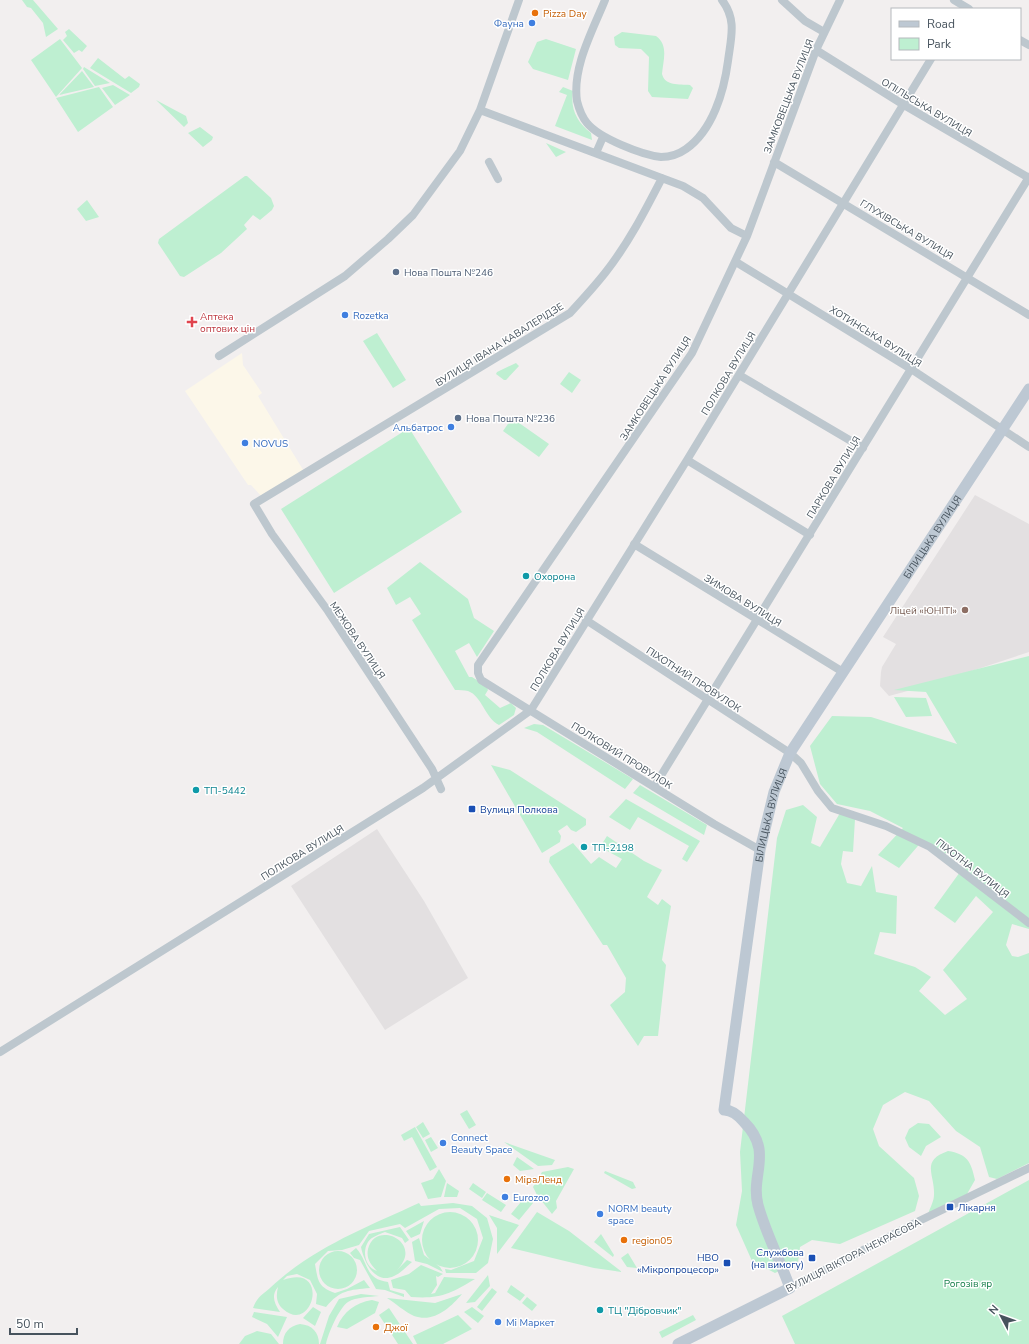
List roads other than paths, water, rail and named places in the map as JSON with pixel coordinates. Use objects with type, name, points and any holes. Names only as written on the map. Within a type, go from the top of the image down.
[{"type":"main road","name":"БІЛИЦЬКА ВУЛИЦЯ","points":[[790,1288],[781,1262],[762,1221],[756,1198],[760,1165],[759,1144],[754,1132],[741,1119],[730,1110],[724,1110],[760,850],[774,792],[790,754],[1029,389]]},
{"type":"main road","name":"ВУЛИЦЯ ВІКТОРА НЕКРАСОВА","points":[[678,1344],[790,1288]]},
{"type":"street","points":[[219,356],[344,276],[388,240],[413,215],[460,151],[480,110],[519,0]]},
{"type":"street","points":[[605,0],[582,60],[578,81],[577,100],[579,110],[587,123],[603,137],[661,157],[672,156],[685,150],[696,141],[705,130],[726,78],[733,21],[728,8],[722,0]]},
{"type":"street","points":[[782,0],[805,21],[824,32]]},
{"type":"street","name":"ЗАМКОВЕЦЬКА ВУЛИЦЯ","points":[[478,673],[478,665],[482,657],[692,353],[747,236],[816,50],[840,0]]},
{"type":"street","points":[[954,0],[965,6]]},
{"type":"street","name":"ОПІЛЬСЬКА ВУЛИЦЯ","points":[[816,50],[904,105],[1029,178]]},
{"type":"street","name":"ПОЛКОВА ВУЛИЦЯ","points":[[0,1052],[417,792],[531,710],[687,460],[930,60]]},
{"type":"street","points":[[480,110],[683,186],[703,198],[731,228],[747,236]]},
{"type":"street","points":[[596,153],[603,137]]},
{"type":"street","points":[[489,162],[498,179]]},
{"type":"street","name":"ГЛУХІВСЬКА ВУЛИЦЯ","points":[[774,162],[1029,315]]},
{"type":"street","name":"ВУЛИЦЯ ІВАНА КАВАЛЕРІДЗЕ","points":[[254,504],[570,313],[605,274],[619,255],[641,219],[662,178]]},
{"type":"street","name":"ПАРКОВА ВУЛИЦЯ","points":[[654,787],[706,700],[758,621],[966,277],[1029,178]]},
{"type":"street","name":"ХОТИНСЬКА ВУЛИЦЯ","points":[[736,262],[911,369],[1029,447]]},
{"type":"street","points":[[739,375],[863,448]]},
{"type":"street","points":[[687,460],[810,535]]},
{"type":"street","name":"МЕЖОВА ВУЛИЦЯ","points":[[254,504],[272,534],[328,610],[442,789]]},
{"type":"street","name":"ЗИМОВА ВУЛИЦЯ","points":[[634,544],[843,672]]},
{"type":"street","name":"ПІХОТНИЙ ПРОВУЛОК","points":[[586,620],[790,754]]},
{"type":"street","name":"ПОЛКОВИЙ ПРОВУЛОК","points":[[478,673],[480,680],[714,824],[760,850]]},
{"type":"street","name":"ПІХОТНА ВУЛИЦЯ","points":[[790,754],[800,763],[832,808],[886,826],[930,847],[1029,923]]},
{"type":"street","name":"ВУЛИЦЯ ВІКТОРА НЕКРАСОВА","points":[[790,1288],[917,1222],[1029,1168]]},
{"type":"place","name":"Pizza Day","points":[[535,13]]},
{"type":"place","name":"Фауна","points":[[532,23]]},
{"type":"place","name":"Нова Пошта №246","points":[[396,272]]},
{"type":"place","name":"Rozetka","points":[[345,315]]},
{"type":"place","name":"Аптека оптових цін","points":[[192,322]]},
{"type":"place","name":"Нова Пошта №236","points":[[458,418]]},
{"type":"place","name":"Альбатрос","points":[[451,427]]},
{"type":"place","name":"NOVUS","points":[[245,443]]},
{"type":"place","name":"Охорона","points":[[526,576]]},
{"type":"place","name":"Ліцей «ЮНІТІ»","points":[[965,610]]},
{"type":"place","name":"ТП-5442","points":[[196,790]]},
{"type":"place","name":"Вулиця Полкова","points":[[472,809]]},
{"type":"place","name":"ТП-2198","points":[[584,847]]},
{"type":"place","name":"Connect Beauty Space","points":[[443,1143]]},
{"type":"place","name":"МіраЛенд","points":[[507,1179]]},
{"type":"place","name":"Eurozoo","points":[[505,1197]]},
{"type":"place","name":"Лікарня","points":[[950,1207]]},
{"type":"place","name":"NORM beauty space","points":[[600,1214]]},
{"type":"place","name":"region05","points":[[624,1240]]},
{"type":"place","name":"Службова (на вимогу)","points":[[812,1258]]},
{"type":"place","name":"НВО «Мікропроцесор»","points":[[727,1263]]},
{"type":"place","name":"ТЦ \"Дібровчик\"","points":[[600,1310]]},
{"type":"place","name":"Мі Маркет","points":[[498,1322]]},
{"type":"place","name":"Джої","points":[[376,1327]]},
{"type":"park label","name":"Рогозів яр","points":[[968,1283]]}]
